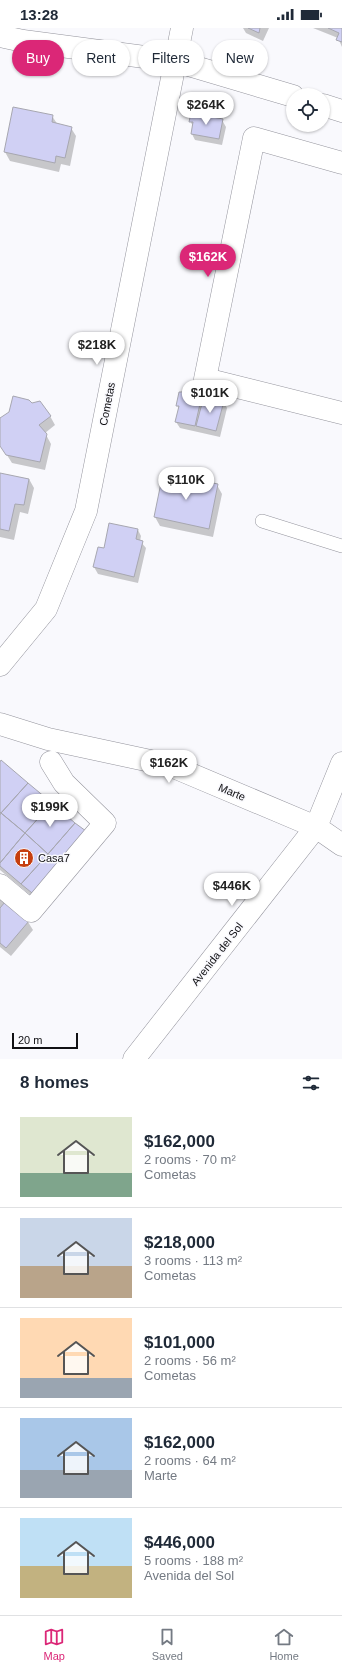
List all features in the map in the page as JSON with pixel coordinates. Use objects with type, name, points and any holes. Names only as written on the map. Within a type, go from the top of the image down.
[{"type":"street","name":"Cometas","points":[[179,40],[182,28]]},
{"type":"street","points":[[0,36],[23,41],[138,56]]},
{"type":"street","points":[[204,70],[286,94]]},
{"type":"street","name":"Cometas","points":[[0,665],[46,609],[86,511],[172,76]]},
{"type":"street","points":[[330,107],[342,111]]},
{"type":"street","points":[[342,163],[254,138],[205,379],[342,413]]},
{"type":"street","name":"Marte","points":[[0,724],[48,739],[169,765],[316,827],[342,845]]},
{"type":"street","points":[[0,885],[31,911],[105,823],[64,783],[51,762]]},
{"type":"street","name":"Avenida del Sol","points":[[134,1059],[316,827],[342,763]]},
{"type":"lane","points":[[262,521],[342,546]]},
{"type":"building","points":[[248,28],[260,28],[259,33]]},
{"type":"building","points":[[328,28],[342,28],[342,42],[336,40],[339,33]]},
{"type":"building","points":[[13,107],[53,115],[52,122],[72,127],[65,158],[56,156],[55,163],[4,152]]},
{"type":"building","points":[[191,113],[223,119],[219,139],[191,134],[193,122],[189,122]]},
{"type":"building","points":[[183,391],[202,395],[195,426],[175,422],[179,406],[176,406],[179,392]]},
{"type":"building","points":[[13,396],[29,400],[32,403],[40,401],[51,416],[39,425],[47,434],[40,462],[6,455],[0,446],[0,418],[9,412]]},
{"type":"building","points":[[204,396],[224,401],[216,431],[196,426]]},
{"type":"building","points":[[0,473],[29,479],[24,505],[15,504],[9,531],[0,529]]},
{"type":"building","points":[[163,473],[218,484],[209,529],[154,517]]},
{"type":"building","points":[[109,523],[138,529],[136,539],[143,541],[134,577],[93,567],[98,547],[104,548]]},
{"type":"building","points":[[1,760],[28,783],[1,813],[0,762]]},
{"type":"building","points":[[28,783],[52,803],[25,833],[1,813]]},
{"type":"building","points":[[52,803],[75,823],[48,854],[25,833]]},
{"type":"building","points":[[1,813],[25,833],[0,863],[0,815]]},
{"type":"building","points":[[75,823],[90,834],[64,866],[48,854]]},
{"type":"building","name":"Casa7","points":[[25,833],[48,854],[21,884],[0,866],[0,863]]},
{"type":"building","points":[[48,854],[64,866],[37,897],[21,884]]},
{"type":"building","points":[[5,902],[29,921],[6,948],[0,943],[0,908]]},
{"type":"place","name":"Casa7","points":[[24,858]]}]
